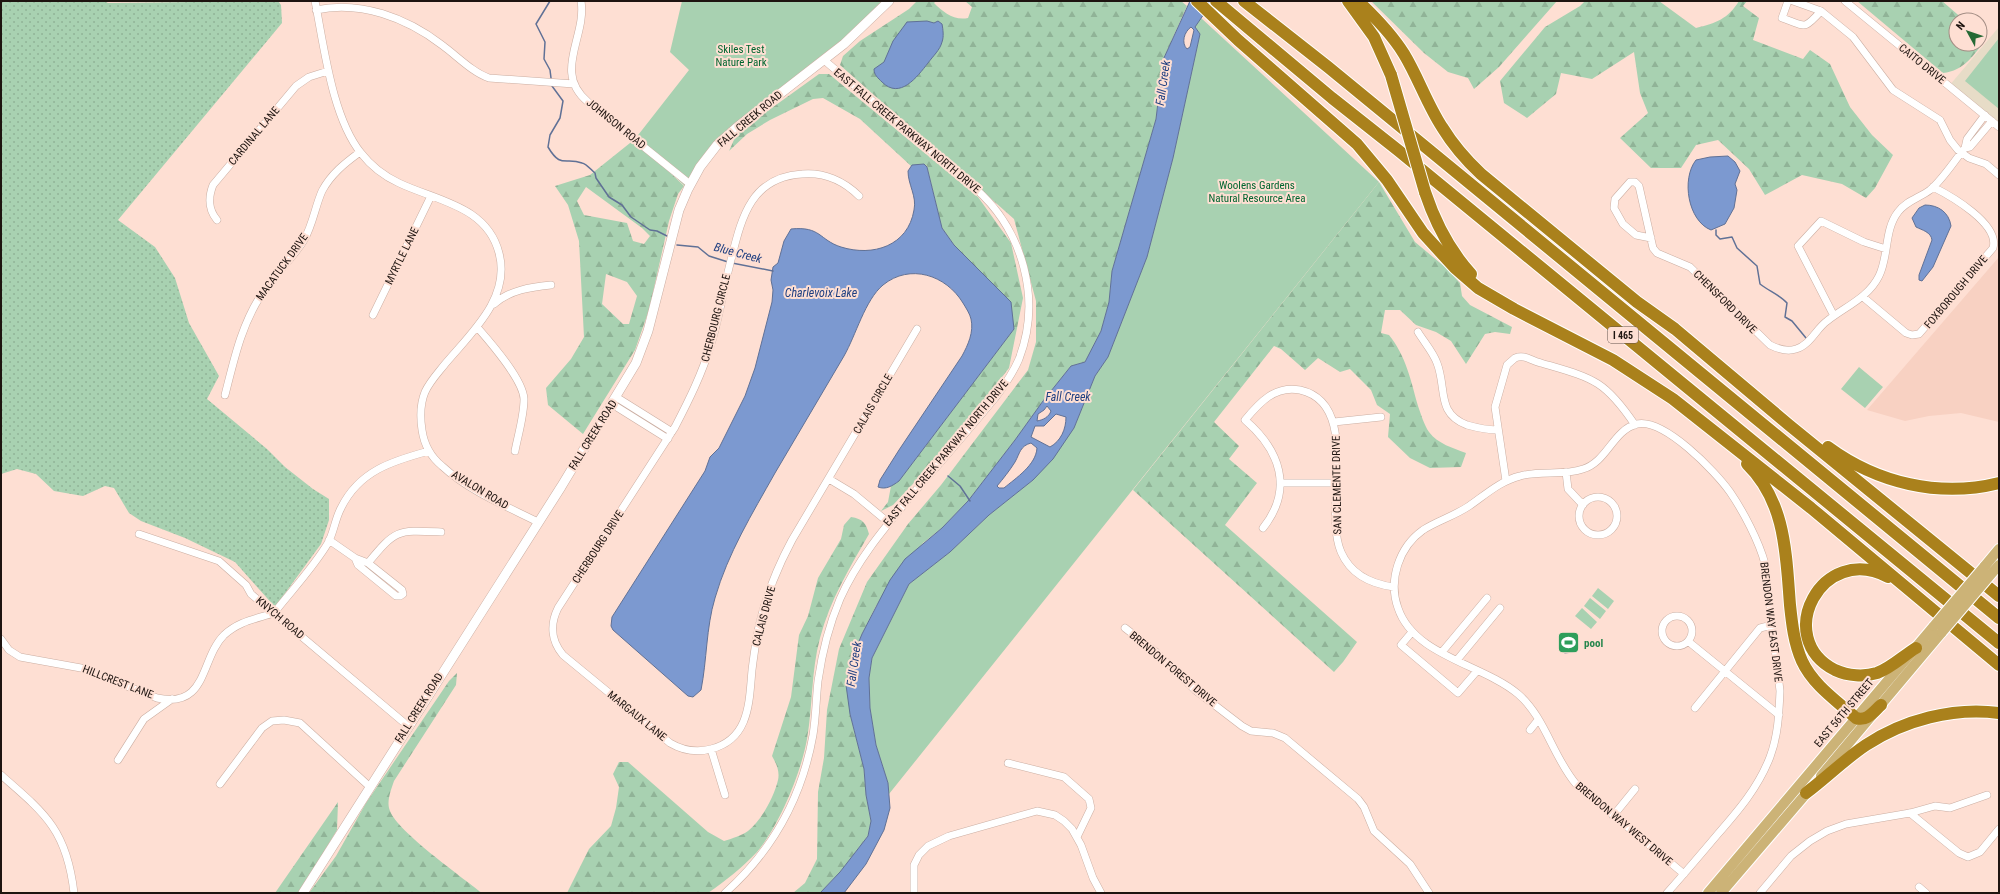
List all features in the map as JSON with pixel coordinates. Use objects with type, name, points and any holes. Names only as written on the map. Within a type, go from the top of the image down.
[{"type":"highway","points":[[1197,1],[1238,40],[1356,144],[1387,180],[1423,233],[1435,247],[1478,288],[1496,299],[1613,360],[1673,399],[1756,463],[1999,664]]},
{"type":"highway","points":[[1208,1],[1214,6],[1230,13]]},
{"type":"highway","name":"I 465","points":[[1216,1],[1247,28],[1999,643]]},
{"type":"highway","name":"I 465","points":[[1244,1],[1328,67],[1999,618]]},
{"type":"highway","points":[[1348,1],[1374,37],[1391,75],[1425,192],[1435,220],[1450,247],[1467,270],[1496,299]]},
{"type":"highway","points":[[1358,1],[1378,20],[1398,44],[1436,116],[1459,152],[1489,181],[1637,302],[1675,330],[1999,596]]},
{"type":"highway","points":[[1757,397],[1793,420],[1847,460],[1886,478],[1921,487],[1949,489],[1999,483]]},
{"type":"highway","points":[[1707,426],[1755,473],[1771,496],[1779,516],[1783,533],[1792,621],[1798,652],[1803,663],[1819,684],[1856,718],[1862,720],[1866,718],[1881,705]]},
{"type":"highway","points":[[1910,591],[1874,571],[1858,569],[1844,572],[1831,578],[1818,590],[1807,612],[1806,627],[1816,655],[1831,667],[1848,674],[1868,675],[1882,671],[1916,648]]},
{"type":"highway","points":[[1806,793],[1860,749],[1894,729],[1940,716],[1972,711],[1999,713]]},
{"type":"main road","name":"FALL CREEK ROAD","points":[[303,893],[538,522],[636,363],[645,342],[677,218],[690,184],[705,161],[725,137],[844,44],[889,1]]},
{"type":"main road","name":"EAST 56TH STREET","points":[[1722,893],[1881,705],[1938,629],[1992,568],[1999,549]]},
{"type":"main road","name":"EAST 56TH STREET","points":[[1708,893],[1916,648],[1938,629]]},
{"type":"street","points":[[274,613],[329,540],[344,501],[354,487],[368,475],[389,462],[429,451],[423,434],[421,422],[422,403],[426,391],[434,377],[477,326],[492,304],[499,288],[502,269],[499,251],[493,237],[482,222],[472,214],[390,179],[373,166],[360,152],[344,123],[328,71],[315,1]]},
{"type":"street","name":"JOHNSON ROAD","points":[[581,1],[582,12],[571,63],[574,84],[586,101],[690,184]]},
{"type":"street","points":[[1788,1],[1782,18],[1804,26],[1810,24],[1821,11]]},
{"type":"street","points":[[1793,1],[1821,11],[1853,36],[1893,90],[1940,120],[1952,144],[1963,150],[1969,158],[1983,163],[1999,175]]},
{"type":"street","name":"CAITO DRIVE","points":[[1845,1],[1999,127]]},
{"type":"street","points":[[316,10],[349,6],[373,11],[395,19],[427,34],[478,73],[489,78],[574,84]]},
{"type":"street","name":"EAST FALL CREEK PARKWAY NORTH DRIVE","points":[[725,893],[748,871],[764,851],[782,824],[795,799],[810,753],[821,661],[833,616],[855,570],[889,523],[995,398],[1012,373],[1020,355],[1026,332],[1029,306],[1027,282],[1022,259],[1012,234],[991,204],[824,60]]},
{"type":"street","name":"CARDINAL LANE","points":[[217,220],[209,203],[209,195],[212,185],[296,86],[310,77],[328,71]]},
{"type":"street","points":[[1886,249],[1864,242],[1821,221],[1798,246],[1834,316],[1863,297],[1880,274],[1886,249],[1891,225],[1896,214],[1906,204],[1933,187],[1963,150],[1967,138],[1985,116]]},
{"type":"street","points":[[1963,150],[1970,146],[1992,121]]},
{"type":"street","name":"MACATUCK DRIVE","points":[[225,395],[238,342],[253,307],[268,285],[303,241],[311,226],[323,191],[329,180],[360,152]]},
{"type":"street","name":"CHERBOURG CIRCLE","points":[[670,435],[688,405],[703,371],[744,213],[758,194],[777,180],[800,174],[821,175],[843,183],[859,196]]},
{"type":"street","name":"CHENSFORD DRIVE","points":[[1651,238],[1636,235],[1623,224],[1614,209],[1613,204],[1615,199],[1630,182],[1635,182],[1639,186],[1651,238],[1657,253],[1690,267],[1764,341],[1778,349],[1795,349],[1804,345],[1822,325],[1834,316]]},
{"type":"street","name":"FOXBOROUGH DRIVE","points":[[1863,297],[1906,333],[1912,335],[1919,334],[1993,248],[1995,237],[1992,230],[1963,204],[1933,187]]},
{"type":"street","name":"MYRTLE LANE","points":[[373,315],[431,196]]},
{"type":"street","points":[[492,304],[513,293],[551,285]]},
{"type":"street","points":[[477,326],[521,387],[523,405],[515,451]]},
{"type":"street","name":"CALAIS CIRCLE","points":[[829,479],[917,329]]},
{"type":"street","points":[[1418,332],[1437,363],[1446,407],[1450,415],[1458,421],[1480,429],[1497,430]]},
{"type":"street","points":[[1394,587],[1399,561],[1405,550],[1414,538],[1432,525],[1468,507],[1506,481],[1525,475],[1583,470],[1593,465],[1621,433],[1635,425],[1613,396],[1592,380],[1536,362],[1527,357],[1516,357],[1507,365],[1495,407],[1497,430],[1506,481]]},
{"type":"street","name":"SAN CLEMENTE DRIVE","points":[[1280,483],[1277,464],[1270,447],[1260,434],[1245,420],[1267,397],[1279,391],[1292,390],[1307,392],[1316,397],[1328,408],[1334,422],[1337,537],[1344,558],[1351,568],[1364,578],[1379,585],[1394,587]]},
{"type":"street","points":[[614,400],[670,435]]},
{"type":"street","name":"SAN CLEMENTE DRIVE","points":[[1334,422],[1381,417]]},
{"type":"street","name":"BRENDON WAY EAST DRIVE","points":[[1635,425],[1651,424],[1671,435],[1708,467],[1730,493],[1763,558],[1780,691],[1776,738],[1770,756],[1756,787],[1742,806],[1668,893]]},
{"type":"street","name":"CHERBOURG DRIVE","points":[[571,662],[560,651],[554,637],[553,627],[557,610],[670,435]]},
{"type":"street","name":"AVALON ROAD","points":[[429,451],[440,465],[473,488],[538,522]]},
{"type":"street","points":[[1566,472],[1568,489],[1583,504]]},
{"type":"street","points":[[829,479],[854,494],[889,523]]},
{"type":"street","name":"CALAIS DRIVE","points":[[712,749],[725,743],[734,736],[746,718],[749,706],[756,639],[769,591],[789,546],[829,479]]},
{"type":"street","points":[[1263,528],[1272,517],[1277,504],[1280,483],[1336,483]]},
{"type":"street","points":[[1594,498],[1602,498],[1610,502],[1616,514],[1615,523],[1612,528],[1600,535],[1591,534],[1586,531],[1579,520],[1579,512],[1583,504],[1594,498]]},
{"type":"street","points":[[368,563],[387,540],[395,534],[405,532],[441,532]]},
{"type":"street","name":"KNYCH ROAD","points":[[139,534],[219,561],[246,585],[251,594],[408,726]]},
{"type":"street","points":[[329,540],[355,558],[368,563],[402,590],[401,596],[396,596],[358,565],[355,558]]},
{"type":"street","name":"BRENDON WAY WEST DRIVE","points":[[1394,587],[1398,611],[1412,632],[1425,643],[1517,694],[1529,705],[1571,778],[1613,816],[1684,874]]},
{"type":"street","points":[[1442,652],[1487,598]]},
{"type":"street","points":[[1457,660],[1500,608]]},
{"type":"street","name":"HILLCREST LANE","points":[[1,639],[9,650],[20,657],[81,668],[157,698],[172,699],[189,693],[201,682],[213,650],[223,637],[233,628],[254,618],[274,613]]},
{"type":"street","points":[[1678,616],[1688,621],[1692,630],[1689,642],[1678,647],[1667,642],[1662,632],[1667,621],[1678,616]]},
{"type":"street","points":[[1696,708],[1760,628],[1772,625]]},
{"type":"street","name":"BRENDON FOREST DRIVE","points":[[1124,628],[1156,652],[1195,690],[1242,726],[1254,731],[1271,732],[1285,738],[1358,799],[1364,807],[1374,831],[1410,864],[1429,893]]},
{"type":"street","points":[[1412,632],[1401,645],[1458,693],[1476,671]]},
{"type":"street","points":[[1689,642],[1779,715]]},
{"type":"street","name":"MARGAUX LANE","points":[[571,662],[670,743],[690,750],[712,749]]},
{"type":"street","points":[[118,760],[144,719],[172,699]]},
{"type":"street","points":[[220,784],[262,728],[272,721],[284,720],[300,723],[370,787]]},
{"type":"street","points":[[1530,730],[1538,720]]},
{"type":"street","points":[[712,749],[725,795]]},
{"type":"street","points":[[1008,763],[1062,776],[1089,799],[1091,808],[1077,837]]},
{"type":"street","points":[[1,775],[41,810],[57,832],[67,856],[74,893]]},
{"type":"street","points":[[1613,816],[1635,789]]},
{"type":"street","points":[[1760,893],[1791,856],[1822,833],[1846,824],[1910,813],[1940,805],[1950,808],[1987,795]]},
{"type":"street","points":[[914,893],[913,870],[917,858],[928,846],[945,838],[1037,811],[1050,813],[1062,819],[1077,837],[1094,881],[1101,893]]},
{"type":"street","points":[[1910,813],[1959,853],[1968,857],[1980,852],[1999,829]]},
{"type":"street","points":[[1919,887],[1926,893]]},
{"type":"shaded area","points":[[1999,27],[1999,127],[1949,86],[1978,52],[1988,52],[1988,40]]},
{"type":"shaded area","points":[[1999,257],[1999,422],[1961,413],[1929,416],[1905,421],[1867,410]]},
{"type":"green space","points":[[1,1],[104,1],[108,3],[278,1],[281,5],[282,23],[118,220],[155,247],[175,278],[189,323],[219,376],[207,399],[267,449],[285,467],[313,489],[329,499],[329,520],[321,544],[275,607],[235,562],[185,538],[141,521],[129,513],[114,488],[105,486],[83,496],[54,491],[36,474],[17,469],[1,474]]},
{"type":"green space","name":"Skiles Test Nature Park","points":[[682,1],[883,1],[824,60],[714,149],[688,189],[635,139],[689,70],[670,52]]},
{"type":"green space","points":[[917,1],[936,1],[934,3],[941,10],[953,17],[963,19],[968,18],[972,7],[965,1],[1181,1],[1187,6],[1163,60],[1156,119],[1112,271],[1109,302],[1101,331],[1085,362],[1071,366],[968,501],[942,528],[923,543],[876,606],[851,661],[850,714],[864,769],[866,795],[871,821],[868,836],[840,872],[820,893],[793,893],[805,883],[817,859],[818,792],[824,758],[827,710],[839,649],[867,582],[908,524],[941,485],[1028,370],[1036,342],[1036,301],[1014,219],[840,65],[843,56],[860,41],[909,9]]},
{"type":"green space","points":[[1371,1],[1557,1],[1499,67],[1474,89],[1468,78],[1448,72],[1424,53]]},
{"type":"green space","points":[[1585,1],[1659,1],[1696,28],[1710,24],[1726,16],[1739,1],[1747,1],[1743,6],[1759,18],[1753,40],[1803,59],[1810,50],[1830,64],[1850,107],[1872,135],[1893,155],[1875,188],[1866,198],[1842,184],[1802,175],[1765,195],[1749,169],[1718,140],[1696,145],[1681,168],[1651,168],[1620,138],[1648,113],[1640,93],[1634,52],[1592,79],[1561,73],[1556,94],[1527,118],[1504,103],[1500,81],[1545,27],[1580,6]]},
{"type":"green space","points":[[1857,1],[1942,1],[1955,12],[1948,12],[1948,52],[1976,52],[1963,66],[1950,72],[1943,73]]},
{"type":"green space","name":"Woolens Gardens Natural Resource Area","points":[[1200,17],[1379,182],[889,794],[888,783],[876,745],[870,708],[869,678],[872,658],[909,584],[950,552],[989,515],[1033,480],[1074,428],[1095,376],[1108,357],[1147,257],[1173,158],[1200,34],[1195,27]]},
{"type":"green space","points":[[1999,38],[1999,109],[1965,81]]},
{"type":"green space","points":[[819,74],[829,74],[978,197],[1011,243],[1023,298],[1009,368],[947,448],[893,505],[881,511],[888,502],[891,486],[899,481],[1014,329],[972,264],[954,245],[942,228],[927,166],[924,164],[911,166],[860,119],[823,98],[813,99],[770,120],[747,134],[729,151],[737,133]]},
{"type":"green space","points":[[635,139],[684,186],[678,194],[669,221],[649,310],[635,350],[583,434],[548,405],[546,388],[571,359],[584,337],[579,241],[568,205],[555,186],[590,175]],"holes":[[[586,187],[642,228],[650,236],[644,244],[633,241],[627,223],[584,215],[577,201]],[[606,274],[627,282],[637,296],[629,324],[623,324],[602,304]]]},
{"type":"green space","points":[[1379,182],[1415,242],[1445,267],[1460,283],[1462,296],[1470,305],[1512,327],[1510,334],[1495,332],[1485,334],[1466,364],[1451,341],[1436,332],[1416,325],[1400,310],[1385,310],[1381,333],[1389,335],[1400,351],[1426,426],[1429,432],[1437,440],[1466,453],[1461,467],[1430,468],[1410,458],[1388,437],[1390,414],[1377,405],[1371,390],[1350,369],[1340,372],[1318,358],[1305,370],[1281,349],[1274,346],[1214,422],[1239,446],[1229,459],[1257,483],[1225,525],[1357,642],[1334,672],[1133,490]]},
{"type":"green space","points":[[1859,367],[1883,387],[1865,408],[1841,389]]},
{"type":"green space","points":[[851,517],[863,522],[867,527],[869,534],[841,584],[824,624],[817,650],[809,726],[800,767],[781,814],[757,852],[734,874],[708,893],[567,893],[589,849],[611,826],[616,808],[619,787],[613,774],[619,762],[628,762],[708,832],[724,841],[745,833],[758,821],[770,801],[778,780],[778,770],[772,756],[791,697],[799,635],[808,616],[818,578],[841,539],[844,525]]},
{"type":"green space","points":[[1598,588],[1614,601],[1608,609],[1592,596]]},
{"type":"green space","points":[[1590,598],[1606,611],[1600,619],[1584,606]]},
{"type":"green space","points":[[1582,608],[1597,622],[1591,629],[1575,616]]},
{"type":"green space","points":[[457,673],[456,685],[394,781],[389,796],[389,807],[395,820],[417,842],[482,893],[309,893],[336,856],[366,803],[449,681]]},
{"type":"green space","points":[[338,802],[337,830],[299,893],[275,893]]},
{"type":"water","name":"Fall Creek","points":[[1190,1],[1213,1],[1195,27],[1200,34],[1173,158],[1147,257],[1108,357],[1095,376],[1074,428],[1053,459],[1033,480],[989,515],[950,552],[909,584],[872,658],[869,678],[870,708],[876,745],[888,783],[890,808],[884,830],[866,864],[844,893],[820,893],[840,872],[868,836],[871,821],[866,795],[864,769],[850,714],[846,685],[851,661],[862,634],[890,580],[905,559],[942,528],[968,501],[1071,366],[1085,362],[1101,331],[1109,302],[1112,271],[1156,119],[1163,60]],"holes":[[[1191,27],[1194,30],[1190,47],[1187,49],[1184,44],[1184,38]],[[1047,406],[1051,411],[1046,418],[1037,421],[1038,414]],[[1056,414],[1066,417],[1065,426],[1060,438],[1050,447],[1031,437],[1035,426],[1044,426]],[[1031,443],[1037,448],[1033,460],[1025,471],[1004,488],[999,488],[997,486],[1013,465],[1021,450],[1027,444]]]},
{"type":"water","points":[[927,21],[934,23],[938,21],[942,24],[943,38],[940,48],[919,74],[908,84],[902,88],[895,89],[889,87],[876,76],[874,69],[884,62],[893,41],[907,22]]},
{"type":"water","points":[[1728,156],[1735,162],[1740,171],[1735,184],[1737,190],[1734,208],[1725,224],[1711,230],[1703,225],[1692,209],[1688,188],[1691,168],[1696,160],[1710,157]]},
{"type":"water","name":"Charlevoix Lake","points":[[924,164],[927,167],[942,228],[954,245],[1011,302],[1014,329],[899,481],[889,487],[881,488],[878,487],[880,480],[962,356],[970,338],[972,324],[968,311],[956,293],[947,285],[927,275],[904,275],[893,278],[877,291],[871,299],[844,356],[775,473],[734,549],[720,581],[712,609],[701,690],[693,697],[688,696],[613,630],[611,626],[612,617],[705,471],[710,457],[719,448],[745,396],[755,368],[772,302],[773,290],[771,280],[773,267],[778,263],[784,241],[791,229],[801,229],[814,232],[834,244],[853,250],[877,249],[887,246],[897,240],[905,232],[914,210],[915,205],[908,171],[912,165]]},
{"type":"water","points":[[1925,205],[1934,206],[1942,210],[1948,217],[1951,226],[1933,267],[1922,281],[1919,280],[1919,275],[1932,240],[1928,233],[1916,227],[1912,218],[1919,208]]},
{"type":"water","name":"pool","points":[[1564,638],[1572,639],[1577,648],[1573,652],[1565,653],[1560,651]]},
{"type":"waterway","name":"Blue Creek","points":[[550,1],[536,24],[545,42],[544,59],[550,70],[551,78]]},
{"type":"waterway","name":"Blue Creek","points":[[552,86],[563,101],[560,118],[550,135],[548,147],[552,154],[560,160],[576,161],[586,165],[595,173],[596,178],[609,197],[622,205],[631,217],[650,230],[657,231],[667,236]]},
{"type":"waterway","points":[[1716,230],[1716,235],[1720,239],[1732,237],[1737,248],[1757,266],[1760,284],[1787,303],[1785,317],[1792,321],[1806,338]]},
{"type":"waterway","name":"Blue Creek","points":[[677,245],[698,247],[709,256],[728,262]]},
{"type":"waterway","name":"Blue Creek","points":[[732,263],[773,271]]},
{"type":"waterway","name":"Blue Creek","points":[[948,476],[960,486],[970,501]]},
{"type":"place","name":"pool","points":[[1568,643]]}]
